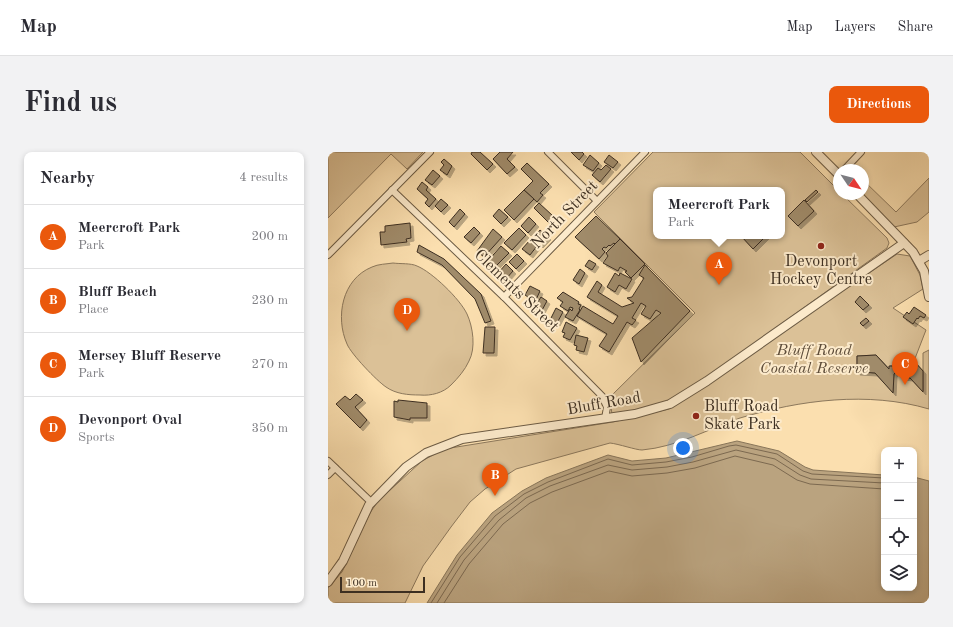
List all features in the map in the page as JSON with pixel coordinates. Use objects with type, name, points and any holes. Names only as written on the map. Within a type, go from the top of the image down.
[{"type":"street","points":[[328,255],[430,152]]},
{"type":"street","points":[[548,152],[597,201]]},
{"type":"street","name":"North Street","points":[[504,297],[645,152]]},
{"type":"street","points":[[816,152],[833,169]]},
{"type":"street","points":[[850,164],[861,152]]},
{"type":"street","name":"Clements Street","points":[[392,190],[504,297],[602,396],[607,407],[605,419]]},
{"type":"street","points":[[863,200],[919,261],[924,271],[929,297]]},
{"type":"street","name":"Bluff Road","points":[[328,582],[342,561],[371,502],[406,467],[426,452],[462,439],[605,419],[664,406],[688,394],[904,243]]},
{"type":"street","points":[[919,261],[929,255]]},
{"type":"street","points":[[328,461],[371,502]]},
{"type":"street","points":[[328,475],[335,468]]},
{"type":"green space","points":[[328,152],[423,152],[407,169],[391,154],[328,218]]},
{"type":"green space","points":[[653,152],[800,152],[833,185],[833,200],[848,200],[887,238],[889,243],[887,248],[671,403],[612,415],[610,397],[695,313],[594,212]]},
{"type":"green space","points":[[929,178],[929,212],[917,222],[894,227],[868,200],[869,186],[896,212]]},
{"type":"green space","name":"Bluff Road Coastal Reserve","points":[[897,254],[910,256],[920,275],[923,289],[893,308],[926,330],[914,361],[901,360],[895,366],[890,366],[889,369],[876,355],[857,356],[857,371],[875,373],[893,392],[894,374],[896,372],[902,377],[910,378],[923,391],[923,353],[929,350],[929,409],[906,403],[882,400],[858,399],[810,402],[786,406],[740,418],[680,441],[655,448],[639,450],[610,443],[516,469],[485,489],[470,502],[423,566],[405,603],[328,603],[328,588],[342,572],[370,513],[378,501],[422,461],[444,449],[613,422],[669,409]]},
{"type":"green space","points":[[393,263],[415,265],[430,274],[458,301],[469,319],[473,344],[469,361],[461,374],[451,385],[437,393],[424,395],[398,393],[386,387],[371,373],[349,348],[343,333],[342,311],[344,300],[354,280],[372,267]]},
{"type":"water","points":[[737,441],[779,451],[805,467],[813,470],[881,475],[881,591],[917,591],[917,478],[929,481],[929,603],[427,603],[457,555],[492,513],[522,491],[546,478],[608,455],[632,461],[666,458]]},
{"type":"building","points":[[472,152],[480,152],[493,164],[487,170],[471,154]]},
{"type":"building","points":[[500,152],[513,152],[507,159],[515,167],[507,174],[493,159]]},
{"type":"building","points":[[571,152],[582,152],[584,154],[579,160]]},
{"type":"building","points":[[590,155],[599,163],[593,171],[583,165]]},
{"type":"building","points":[[609,155],[618,162],[613,168],[604,162]]},
{"type":"building","points":[[444,159],[452,166],[447,175],[440,170],[444,165],[441,162]]},
{"type":"building","points":[[527,163],[549,184],[540,193],[543,195],[537,202],[524,190],[533,181],[521,169]]},
{"type":"building","points":[[606,165],[611,169],[600,182],[592,175],[598,168],[601,170]]},
{"type":"building","points":[[433,170],[440,176],[432,185],[425,180]]},
{"type":"building","points":[[422,182],[428,187],[426,190],[436,199],[429,207],[425,203],[428,199],[417,189]]},
{"type":"building","points":[[524,190],[534,199],[514,220],[504,210]]},
{"type":"building","points":[[816,190],[818,192],[807,202],[805,200]]},
{"type":"building","points":[[441,199],[448,205],[441,212],[435,206]]},
{"type":"building","points":[[804,200],[814,211],[798,226],[788,216]]},
{"type":"building","points":[[539,203],[553,216],[548,222],[534,208]]},
{"type":"building","points":[[460,209],[465,214],[454,227],[449,222]]},
{"type":"building","points":[[499,209],[508,217],[501,224],[493,216]]},
{"type":"building","points":[[596,216],[620,239],[615,244],[609,245],[606,248],[604,247],[602,249],[605,252],[599,259],[575,237]]},
{"type":"building","points":[[529,217],[536,224],[528,233],[521,226]]},
{"type":"building","points":[[410,223],[411,238],[406,239],[407,242],[381,245],[380,232],[385,232],[385,226]]},
{"type":"building","points":[[474,227],[480,233],[471,243],[464,237]]},
{"type":"building","points":[[519,228],[526,235],[512,250],[504,243]]},
{"type":"building","points":[[493,229],[502,237],[484,257],[477,251]]},
{"type":"building","points":[[540,230],[548,237],[540,245],[533,238]]},
{"type":"building","points":[[620,239],[645,264],[631,278],[625,272],[627,271],[620,267],[618,271],[603,263],[608,256],[606,253]]},
{"type":"building","points":[[744,239],[763,239],[753,249]]},
{"type":"building","points":[[530,240],[537,246],[530,255],[522,249]]},
{"type":"building","points":[[419,245],[444,259],[481,294],[491,321],[485,323],[475,299],[442,265],[417,252]]},
{"type":"building","points":[[501,246],[509,253],[494,268],[487,262]]},
{"type":"building","points":[[517,254],[524,261],[516,269],[509,262]]},
{"type":"building","points":[[589,260],[596,264],[592,270],[585,266]]},
{"type":"building","points":[[506,264],[513,271],[506,279],[498,273]]},
{"type":"building","points":[[645,265],[690,311],[641,362],[632,338],[661,313],[656,310],[650,319],[641,314],[646,306],[641,303],[632,318],[636,320],[632,325],[627,322],[609,352],[599,346],[607,334],[577,316],[583,306],[613,324],[618,316],[587,297],[597,281],[602,285],[598,292],[622,307],[634,303],[627,298],[632,297],[644,278],[639,275]]},
{"type":"building","points":[[580,269],[585,273],[579,284],[573,280]]},
{"type":"building","points":[[615,273],[619,276],[620,273],[632,279],[626,289],[619,285],[615,292],[607,287]]},
{"type":"building","points":[[530,286],[540,291],[534,304],[526,300],[528,297],[525,295]]},
{"type":"building","points":[[563,292],[579,302],[578,304],[581,305],[580,310],[573,321],[565,317],[570,309],[572,311],[573,308],[570,307],[568,311],[560,306],[563,302],[557,298]]},
{"type":"building","points":[[860,296],[869,305],[863,310],[855,302]]},
{"type":"building","points":[[541,297],[547,301],[541,312],[534,308]]},
{"type":"building","points":[[914,307],[926,315],[924,318],[920,316],[918,319],[917,318],[913,324],[903,317],[907,312],[909,314]]},
{"type":"building","points":[[556,308],[563,312],[557,323],[550,320]]},
{"type":"building","points":[[866,318],[869,321],[863,326],[860,323]]},
{"type":"building","points":[[566,322],[577,328],[570,340],[563,337],[565,333],[562,332]]},
{"type":"building","points":[[485,327],[495,327],[494,353],[483,353]]},
{"type":"building","points":[[576,335],[588,338],[584,352],[576,350],[577,346],[574,345]]},
{"type":"building","points":[[876,355],[889,369],[889,366],[895,366],[901,360],[914,361],[923,371],[923,392],[910,378],[901,377],[896,372],[894,374],[893,393],[875,373],[857,372],[857,356]]},
{"type":"building","points":[[356,394],[363,400],[355,407],[367,420],[360,428],[336,404],[345,396],[350,400]]},
{"type":"building","points":[[398,400],[427,403],[427,418],[410,418],[410,420],[394,417],[394,401],[398,402]]},
{"type":"place","name":"Devonport Hockey Centre","points":[[821,246]]},
{"type":"place","name":"Meercroft Park","points":[[719,285]]},
{"type":"place","name":"Devonport Oval","points":[[407,331]]},
{"type":"place","name":"Mersey Bluff Reserve","points":[[905,385]]},
{"type":"place","name":"Bluff Road Skate Park","points":[[696,416]]},
{"type":"place","name":"Bluff Beach","points":[[495,496]]}]
